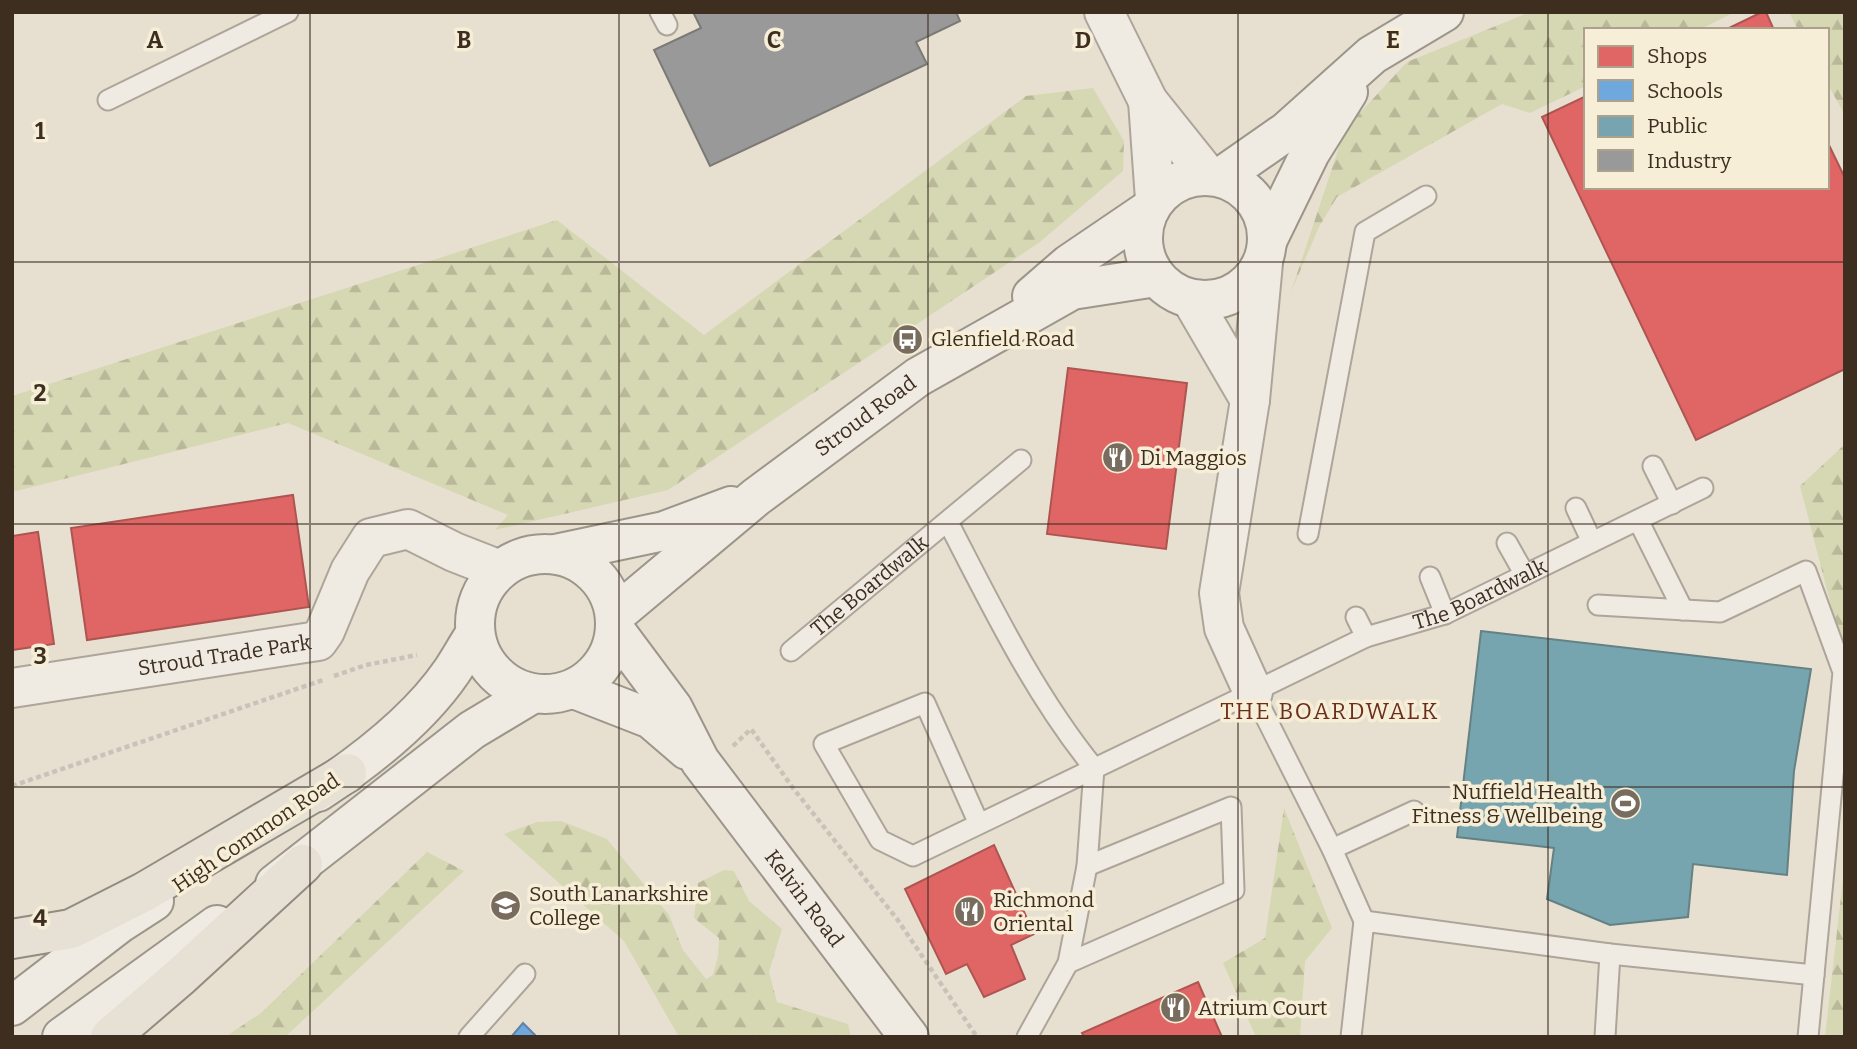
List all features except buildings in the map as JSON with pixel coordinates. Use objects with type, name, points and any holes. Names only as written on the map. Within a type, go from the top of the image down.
[{"type":"main road","points":[[12,939],[71,929],[144,892],[347,773]]},
{"type":"main road","points":[[110,1037],[303,864]]},
{"type":"street","points":[[1104,12],[1147,101],[1215,176]]},
{"type":"street","points":[[1215,176],[1287,131],[1372,55],[1444,12]]},
{"type":"street","points":[[1253,692],[1224,628],[1219,593],[1250,400],[1266,251],[1265,219],[1255,200],[1240,186],[1215,176],[1188,177],[1170,186],[1153,205],[1144,226],[1143,243],[1147,261],[1156,277],[1172,291],[1191,299],[1213,300],[1234,294],[1251,281],[1266,251],[1310,153],[1372,55]]},
{"type":"street","points":[[1147,101],[1153,205]]},
{"type":"street","name":"Stroud Road","points":[[980,340],[1069,264],[1153,205]]},
{"type":"street","name":"Stroud Road","points":[[615,623],[756,497],[918,377],[1072,289],[1156,277]]},
{"type":"street","points":[[1191,299],[1250,400]]},
{"type":"street","name":"Stroud Road","points":[[555,554],[664,531],[756,497]]},
{"type":"street","name":"Stroud Trade Park","points":[[12,688],[318,641],[325,631],[349,570],[371,538],[408,529],[454,552],[490,582]]},
{"type":"street","points":[[536,554],[555,554],[577,561],[596,575],[609,593],[615,623],[612,649],[603,665],[590,679],[574,688],[553,694],[532,694],[511,686],[494,673],[471,639],[475,614],[490,582],[517,559],[536,554]]},
{"type":"street","name":"Kelvin Road","points":[[615,623],[673,708],[703,766],[909,1037]]},
{"type":"street","name":"High Common Road","points":[[12,1006],[120,923],[347,773],[416,713],[451,673],[471,639]]},
{"type":"street","name":"Kelvin Road","points":[[574,688],[651,719],[703,766]]},
{"type":"street","points":[[62,1037],[303,864],[404,781],[472,730],[532,694]]},
{"type":"lane","points":[[108,100],[288,12]]},
{"type":"lane","points":[[1308,534],[1365,232],[1426,197]]},
{"type":"lane","name":"The Boardwalk","points":[[791,651],[1021,460]]},
{"type":"lane","points":[[1653,466],[1672,503]]},
{"type":"lane","name":"The Boardwalk","points":[[979,824],[925,703],[824,744],[880,840],[914,856],[1366,637],[1445,614],[1703,488]]},
{"type":"lane","points":[[1576,508],[1592,542]]},
{"type":"lane","points":[[1638,520],[1683,610]]},
{"type":"lane","name":"The Boardwalk","points":[[948,522],[1009,640],[1066,734],[1094,768]]},
{"type":"lane","points":[[1507,543],[1525,575]]},
{"type":"lane","points":[[1598,606],[1720,612],[1806,571],[1843,672],[1808,1037]]},
{"type":"lane","points":[[1430,578],[1445,614]]},
{"type":"lane","points":[[1356,617],[1366,637]]},
{"type":"lane","points":[[1253,692],[1332,849],[1364,921],[1351,1037]]},
{"type":"lane","points":[[1027,1037],[1068,963],[1087,866],[1094,768]]},
{"type":"lane","points":[[1068,963],[1234,890],[1231,807],[1087,866]]},
{"type":"lane","points":[[1332,849],[1414,811]]},
{"type":"lane","points":[[1364,921],[1610,954],[1814,975]]},
{"type":"lane","points":[[1605,1037],[1610,954]]},
{"type":"lane","points":[[469,1037],[525,974]]},
{"type":"path","points":[[12,786],[366,665],[471,639]]},
{"type":"path","points":[[703,766],[751,729],[793,788],[897,919],[976,1037]]},
{"type":"green space","points":[[1530,12],[1735,12],[1703,28],[1584,28],[1584,87],[1530,113],[1502,104],[1337,197],[1319,227],[1291,292],[1345,129],[1407,62]]},
{"type":"green space","points":[[1789,12],[1845,12],[1845,115],[1829,87],[1829,28],[1797,28]]},
{"type":"green space","points":[[1093,88],[1124,141],[1123,171],[1040,242],[668,490],[495,530],[508,515],[288,423],[12,492],[12,396],[557,220],[704,335],[1026,96]]},
{"type":"green space","points":[[1845,444],[1845,659],[1800,486]]},
{"type":"green space","points":[[1284,808],[1332,928],[1305,961],[1300,1037],[1256,1037],[1223,963],[1265,938]]},
{"type":"green space","points":[[561,821],[607,839],[669,915],[683,950],[706,979],[713,975],[719,938],[694,918],[698,883],[724,870],[734,871],[749,901],[782,929],[769,972],[777,1002],[848,1024],[851,1037],[679,1037],[624,941],[504,834],[537,822]]},
{"type":"green space","points":[[427,852],[464,871],[285,1037],[225,1037],[261,1013]]},
{"type":"green space","points":[[1845,861],[1845,1037],[1825,1037]]},
{"type":"place","name":"Glenfield Road","points":[[908,339]]},
{"type":"place","name":"Di Maggios","points":[[1117,458]]},
{"type":"place","name":"Nuffield Health Fitness & Wellbeing","points":[[1626,804]]},
{"type":"place","name":"South Lanarkshire College","points":[[506,906]]},
{"type":"place","name":"Richmond Oriental","points":[[970,912]]},
{"type":"place","name":"Atrium Court","points":[[1175,1008]]},
{"type":"district","name":"THE BOARDWALK","points":[[1330,711]]}]
